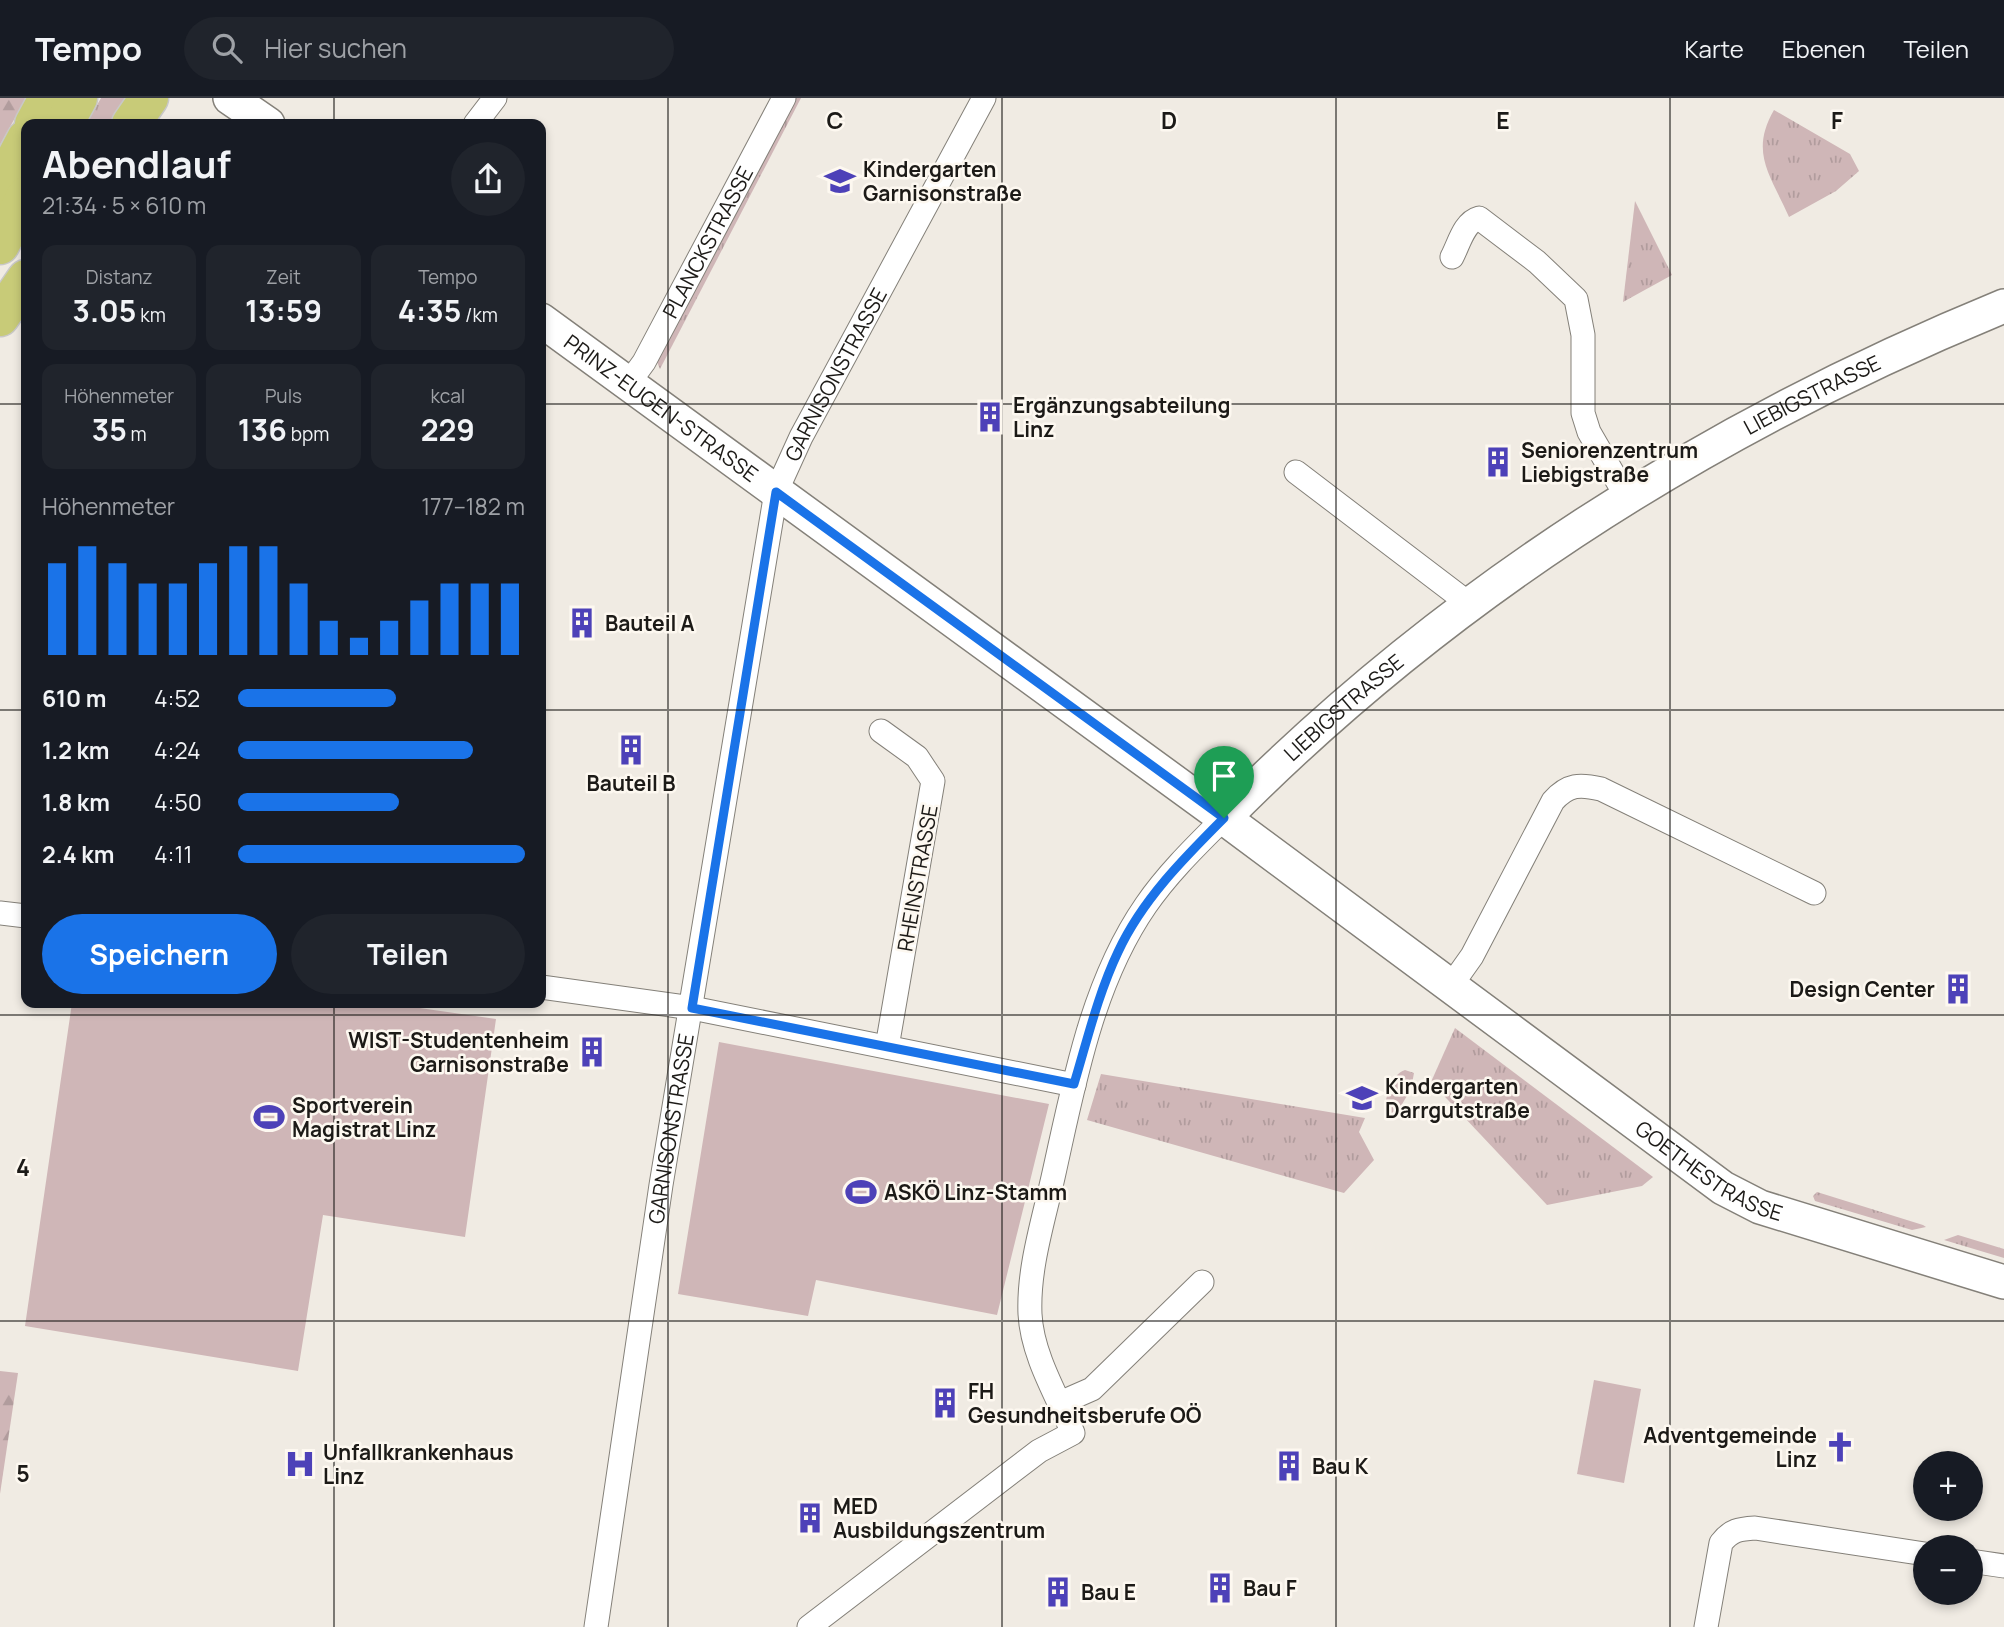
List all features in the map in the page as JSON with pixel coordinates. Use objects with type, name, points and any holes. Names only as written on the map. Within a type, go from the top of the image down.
[{"type":"highway","points":[[37,119],[48,98]]},
{"type":"highway","points":[[67,119],[78,98]]},
{"type":"highway","points":[[134,119],[149,98]]},
{"type":"highway","points":[[0,188],[21,148]]},
{"type":"highway","points":[[0,245],[21,205]]},
{"type":"highway","points":[[0,317],[21,286]]},
{"type":"main road","points":[[230,98],[261,119]]},
{"type":"main road","name":"LIEBIGSTRASSE","points":[[1224,818],[1323,721],[1468,603],[1626,496],[1872,363],[2004,306]]},
{"type":"main road","name":"PRINZ-EUGEN-STRASSE","points":[[546,324],[1224,818]]},
{"type":"main road","name":"GOETHESTRASSE","points":[[1224,818],[1723,1188],[1760,1207],[2004,1282]]},
{"type":"street","points":[[479,119],[495,98]]},
{"type":"street","name":"PLANCKSTRASSE","points":[[628,384],[644,362],[784,98]]},
{"type":"street","name":"GARNISONSTRASSE","points":[[596,1627],[661,1185],[776,492],[801,437],[984,98]]},
{"type":"street","points":[[1452,257],[1473,220],[1486,220],[1569,290],[1580,311],[1584,365],[1583,413],[1589,432],[1626,496]]},
{"type":"street","points":[[1296,471],[1468,603]]},
{"type":"street","name":"RHEINSTRASSE","points":[[881,731],[918,757],[933,781],[887,1047]]},
{"type":"street","points":[[1450,987],[1472,956],[1553,800],[1570,786],[1582,784],[1601,789],[1814,893]]},
{"type":"street","points":[[809,1627],[1039,1451],[1073,1433],[1034,1336],[1030,1293],[1033,1265],[1074,1084],[1104,987],[1131,928],[1170,874],[1224,818]]},
{"type":"street","points":[[0,913],[21,915]]},
{"type":"street","points":[[546,989],[692,1008],[1074,1084]]},
{"type":"street","points":[[1060,1403],[1092,1389],[1202,1282]]},
{"type":"street","points":[[1706,1627],[1721,1543],[1728,1534],[1738,1529],[1755,1528],[1913,1552]]},
{"type":"street","points":[[1983,1563],[2004,1566]]},
{"type":"green space","points":[[0,98],[26,98],[0,145]]},
{"type":"green space","points":[[101,98],[132,98],[118,119],[89,119]]},
{"type":"green space","points":[[795,98],[801,98],[660,369],[657,362]]},
{"type":"green space","points":[[1774,110],[1850,154],[1859,171],[1836,191],[1789,217],[1765,164],[1763,152],[1763,139]]},
{"type":"green space","points":[[1635,201],[1672,275],[1623,302]]},
{"type":"green space","name":"Sportverein Magistrat Linz","points":[[71,1008],[420,1008],[496,1019],[465,1237],[323,1215],[298,1371],[25,1326]]},
{"type":"green space","points":[[1455,1028],[1653,1177],[1642,1186],[1547,1205],[1431,1082]]},
{"type":"green space","name":"ASKÖ Linz-Stamm","points":[[719,1042],[1049,1104],[997,1315],[816,1280],[808,1316],[678,1294]]},
{"type":"green space","points":[[1405,1070],[1414,1073],[1411,1089],[1398,1111],[1387,1114],[1389,1089],[1396,1077]]},
{"type":"green space","points":[[1101,1074],[1365,1118],[1359,1132],[1374,1160],[1344,1193],[1087,1120]]},
{"type":"green space","points":[[1817,1192],[1926,1227],[1912,1230],[1815,1201],[1813,1196]]},
{"type":"green space","points":[[1958,1235],[2004,1249],[2004,1258],[1944,1240]]},
{"type":"green space","points":[[0,1371],[18,1373],[0,1494]]},
{"type":"green space","points":[[1594,1380],[1641,1389],[1624,1483],[1577,1474]]},
{"type":"place","name":"Kindergarten Garnisonstraße","points":[[840,181]]},
{"type":"place","name":"Ergänzungsabteilung Linz","points":[[990,417]]},
{"type":"place","name":"Seniorenzentrum Liebigstraße","points":[[1498,462]]},
{"type":"place","name":"Bauteil A","points":[[582,623]]},
{"type":"place","name":"Bauteil B","points":[[631,750]]},
{"type":"place","name":"Design Center","points":[[1958,989]]},
{"type":"place","name":"WIST-Studentenheim Garnisonstraße","points":[[592,1052]]},
{"type":"place","name":"Kindergarten Darrgutstraße","points":[[1362,1098]]},
{"type":"place","name":"Sportverein Magistrat Linz","points":[[269,1117]]},
{"type":"place","name":"ASKÖ Linz-Stamm","points":[[861,1192]]},
{"type":"place","name":"FH Gesundheitsberufe OÖ","points":[[945,1403]]},
{"type":"place","name":"Adventgemeinde Linz","points":[[1840,1447]]},
{"type":"place","name":"Unfallkrankenhaus Linz","points":[[300,1464]]},
{"type":"place","name":"Bau K","points":[[1289,1466]]},
{"type":"place","name":"MED Ausbildungszentrum","points":[[810,1518]]},
{"type":"place","name":"Bau F","points":[[1220,1588]]},
{"type":"place","name":"Bau E","points":[[1058,1592]]},
{"type":"route","points":[[776,492],[1224,818],[1147,902],[1117,952],[1074,1084],[692,1008],[776,492]]}]
